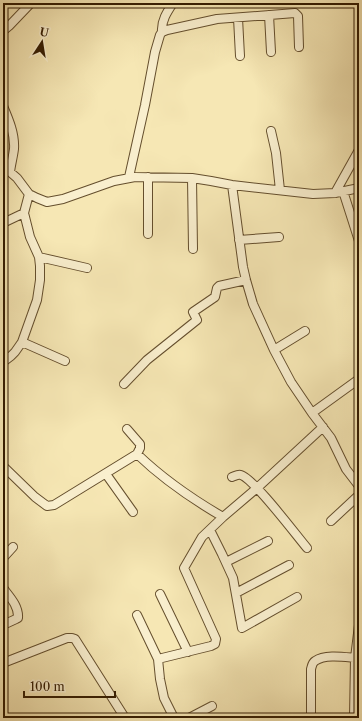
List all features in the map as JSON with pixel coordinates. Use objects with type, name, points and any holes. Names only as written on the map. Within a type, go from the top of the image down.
[{"type":"street","points":[[3,31],[31,3]]},
{"type":"street","points":[[130,177],[154,52],[162,32],[161,26],[164,18],[173,3]]},
{"type":"street","points":[[162,32],[211,20],[295,13],[298,16],[299,48]]},
{"type":"street","points":[[268,15],[271,52]]},
{"type":"street","points":[[238,18],[240,56]]},
{"type":"street","points":[[3,106],[14,136],[14,150],[10,172]]},
{"type":"street","points":[[271,131],[276,153],[280,190]]},
{"type":"street","points":[[359,150],[339,192],[359,241]]},
{"type":"street","points":[[3,166],[17,178],[29,194],[42,200],[53,201],[130,177],[192,178],[232,185],[313,194],[339,192],[359,188]]},
{"type":"street","points":[[148,177],[148,234]]},
{"type":"street","points":[[192,178],[193,249]]},
{"type":"street","points":[[232,185],[246,280],[256,312],[291,382],[312,414],[331,438],[346,469],[359,486]]},
{"type":"street","points":[[3,362],[15,352],[22,342],[37,300],[41,273],[39,257],[30,237],[24,213],[29,194]]},
{"type":"street","points":[[3,223],[24,213]]},
{"type":"street","points":[[240,240],[279,237]]},
{"type":"street","points":[[39,257],[87,268]]},
{"type":"street","points":[[124,384],[147,360],[196,320],[193,312],[215,297],[219,286],[246,280]]},
{"type":"street","points":[[274,350],[305,331]]},
{"type":"street","points":[[22,342],[65,361]]},
{"type":"street","points":[[312,414],[359,379]]},
{"type":"street","points":[[158,659],[215,644],[216,639],[184,568],[202,537],[322,427]]},
{"type":"street","points":[[3,466],[35,497],[47,506],[57,504],[137,454],[140,444],[127,429]]},
{"type":"street","points":[[137,454],[177,488],[223,517]]},
{"type":"street","points":[[106,474],[133,512]]},
{"type":"street","points":[[232,477],[238,475],[242,476],[257,488],[307,548]]},
{"type":"street","points":[[330,521],[359,495]]},
{"type":"street","points":[[210,530],[233,578],[242,628],[297,597]]},
{"type":"street","points":[[226,562],[268,541]]},
{"type":"street","points":[[3,558],[13,547]]},
{"type":"street","points":[[236,593],[289,565]]},
{"type":"street","points":[[3,588],[16,607],[18,616],[16,619],[3,625]]},
{"type":"street","points":[[160,594],[188,652]]},
{"type":"street","points":[[138,615],[158,659],[162,693],[174,718]]},
{"type":"street","points":[[354,718],[355,658],[359,625]]},
{"type":"street","points":[[3,663],[67,638],[75,639],[125,718]]},
{"type":"street","points":[[311,718],[310,669],[312,664],[317,660],[329,657],[355,658]]},
{"type":"street","points":[[189,718],[212,706]]}]
